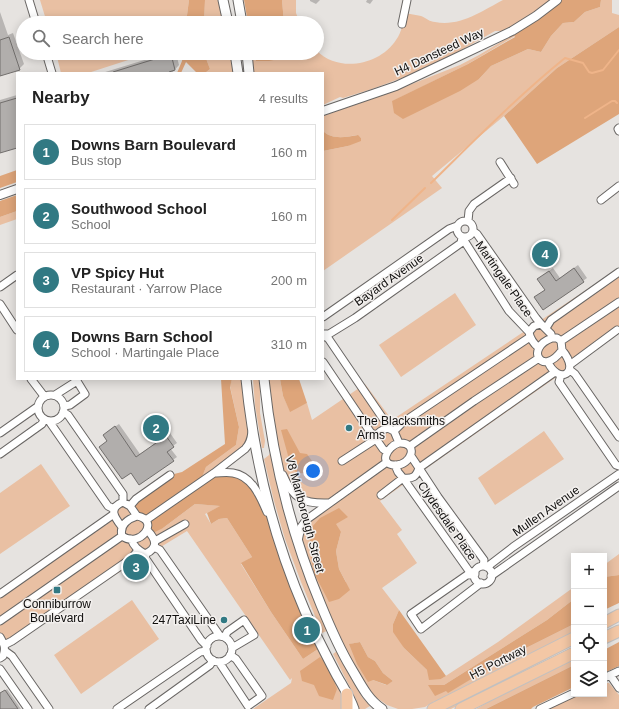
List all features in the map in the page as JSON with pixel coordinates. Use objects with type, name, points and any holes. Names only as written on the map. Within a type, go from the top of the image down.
[{"type":"main road","points":[[223,0],[226,16]]},
{"type":"main road","points":[[238,0],[241,16]]},
{"type":"main road","points":[[236,60],[238,72]]},
{"type":"main road","points":[[248,60],[250,72]]},
{"type":"main road","points":[[246,380],[252,426],[265,500],[305,611],[354,709]]},
{"type":"main road","name":"V8 Marlborough Street","points":[[264,380],[284,494],[309,578],[339,648],[364,692],[382,709]]},
{"type":"main road","points":[[607,621],[619,615]]},
{"type":"main road","points":[[607,637],[619,631]]},
{"type":"main road","name":"H5 Portway","points":[[433,709],[571,640]]},
{"type":"main road","points":[[461,709],[571,654]]},
{"type":"main road","points":[[347,694],[347,709]]},
{"type":"street","points":[[29,0],[34,16]]},
{"type":"street","points":[[402,24],[407,0]]},
{"type":"street","name":"H4 Dansteed Way","points":[[324,111],[396,86],[512,31],[536,16],[557,0]]},
{"type":"street","points":[[48,60],[52,72]]},
{"type":"street","points":[[468,221],[469,211],[474,204],[512,181],[500,162]]},
{"type":"street","points":[[601,200],[619,186]]},
{"type":"street","points":[[0,195],[16,189]]},
{"type":"street","points":[[463,221],[468,221],[473,226],[473,231],[470,236],[463,237],[457,233],[457,226],[463,221]]},
{"type":"street","name":"Bayard Avenue","points":[[324,315],[449,229],[457,226]]},
{"type":"street","name":"Martingale Place","points":[[473,231],[477,234],[536,318],[544,326],[552,338]]},
{"type":"street","name":"Bayard Avenue","points":[[324,334],[329,334],[355,318],[461,243],[463,237]]},
{"type":"street","name":"Martingale Place","points":[[463,237],[509,311],[529,334],[534,344],[539,348]]},
{"type":"street","points":[[342,461],[376,437],[381,430],[391,430],[402,423],[529,334],[534,326],[544,326],[619,272]]},
{"type":"street","points":[[0,287],[16,276]]},
{"type":"street","points":[[561,341],[619,302]]},
{"type":"street","points":[[0,304],[16,328]]},
{"type":"street","points":[[381,495],[403,478],[411,479],[416,475],[419,468],[558,374],[567,374],[570,367],[617,330]]},
{"type":"street","points":[[324,335],[346,362],[399,443]]},
{"type":"street","points":[[561,341],[556,338],[546,340],[539,348],[537,353],[539,358],[548,362],[554,360],[562,350]]},
{"type":"street","points":[[561,341],[562,350],[570,367],[619,437]]},
{"type":"street","points":[[410,446],[539,358]]},
{"type":"street","points":[[548,362],[558,374],[559,382],[616,465],[619,466]]},
{"type":"street","points":[[324,363],[386,452],[387,462]]},
{"type":"street","points":[[32,380],[44,396]]},
{"type":"street","points":[[0,454],[47,420],[58,419],[64,409],[86,394],[77,380],[55,395]]},
{"type":"street","points":[[122,527],[114,512],[108,506],[47,420],[39,414],[38,407],[40,399],[47,395],[55,395],[61,399],[64,409],[123,494],[123,502]]},
{"type":"street","points":[[0,433],[38,407]]},
{"type":"street","points":[[146,520],[214,473],[245,449],[249,445],[252,426]]},
{"type":"street","points":[[386,452],[395,444],[399,443],[405,443],[410,446],[412,450],[411,456],[403,464],[395,465],[387,462]]},
{"type":"street","name":"Clydesdale Place","points":[[411,456],[438,497],[484,560],[485,566]]},
{"type":"street","points":[[298,544],[301,527],[306,520],[387,462]]},
{"type":"street","name":"Clydesdale Place","points":[[395,465],[398,472],[469,571],[475,573]]},
{"type":"street","points":[[279,468],[294,495],[307,501],[329,503]]},
{"type":"street","points":[[214,473],[233,473],[243,476],[252,482],[265,500]]},
{"type":"street","points":[[130,506],[136,499],[170,474]]},
{"type":"street","name":"Mullen Avenue","points":[[485,566],[619,474]]},
{"type":"street","name":"Mullen Avenue","points":[[491,576],[619,486]]},
{"type":"street","points":[[0,594],[114,512],[117,504],[123,502],[130,506],[137,516]]},
{"type":"street","points":[[137,516],[146,520],[148,524],[147,530],[144,534],[138,538],[131,539],[126,539],[122,536],[122,527],[125,522],[137,516]]},
{"type":"street","points":[[0,658],[3,656],[5,648],[17,638],[132,558],[142,552],[151,551],[154,544],[185,524]]},
{"type":"street","points":[[131,539],[133,545],[142,552],[207,648],[209,657],[216,661],[248,706],[262,696],[231,652],[229,640],[222,636],[160,550],[154,544],[151,534],[147,530]]},
{"type":"street","points":[[0,621],[122,536]]},
{"type":"street","points":[[475,573],[467,575],[411,614],[421,629],[481,583],[488,582],[491,572],[485,566],[476,569],[475,573],[476,580],[481,583]]},
{"type":"street","points":[[117,709],[207,648],[211,639],[222,636],[244,620],[254,635],[231,652],[224,661],[216,661],[149,709]]},
{"type":"street","points":[[0,637],[5,648],[50,709]]},
{"type":"street","points":[[0,669],[28,709]]},
{"type":"street","points":[[619,671],[607,677],[619,688]]},
{"type":"street","points":[[540,709],[571,694]]},
{"type":"shaded area","points":[[40,0],[189,0],[187,16],[45,16]]},
{"type":"shaded area","points":[[189,0],[205,0],[204,16],[187,16]]},
{"type":"shaded area","points":[[205,0],[223,0],[226,16],[204,16]]},
{"type":"shaded area","points":[[244,0],[282,0],[283,16],[247,16]]},
{"type":"shaded area","points":[[282,0],[296,0],[297,16],[283,16]]},
{"type":"shaded area","points":[[503,0],[557,0],[512,31],[495,31],[447,58],[410,75],[372,89],[343,98],[340,97],[324,105],[324,72],[250,72],[248,60],[324,60],[324,56],[336,62],[347,64],[359,63],[370,60],[389,49],[398,37],[405,13],[421,16],[433,22],[444,23],[462,20]]},
{"type":"shaded area","points":[[557,0],[601,0],[600,7],[585,12],[574,22],[563,23],[551,36],[541,52],[528,49],[491,66],[479,79],[460,91],[403,119],[394,113],[392,101],[468,64],[515,37],[512,31]]},
{"type":"shaded area","points":[[601,0],[612,0],[612,13],[619,15],[619,27],[557,68],[504,116],[432,176],[442,188],[324,270],[324,151],[348,146],[361,138],[357,135],[335,137],[327,134],[324,132],[324,116],[389,93],[460,65],[514,34],[515,36],[468,64],[393,101],[479,79],[491,66],[528,49],[541,52],[551,36],[563,23],[574,22],[585,12],[600,7]]},
{"type":"shaded area","points":[[619,27],[619,114],[537,164],[504,116],[557,68]]},
{"type":"shaded area","points":[[58,60],[128,60],[91,72],[61,72]]},
{"type":"shaded area","points":[[207,60],[236,60],[238,72],[206,72],[210,69]]},
{"type":"shaded area","points":[[207,60],[210,69],[206,72],[196,72],[186,62],[181,72],[177,72],[182,61]]},
{"type":"shaded area","points":[[256,60],[274,60],[269,61]]},
{"type":"shaded area","points":[[324,132],[335,137],[358,135],[361,138],[361,141],[348,146],[324,151]]},
{"type":"shaded area","points":[[16,170],[16,182],[0,188],[0,176]]},
{"type":"shaded area","points":[[16,195],[16,211],[0,217],[0,201]]},
{"type":"shaded area","points":[[16,211],[16,219],[0,225],[0,217]]},
{"type":"shaded area","points":[[619,268],[619,333],[380,501],[402,530],[397,534],[417,563],[382,588],[399,610],[393,624],[404,648],[427,670],[441,679],[498,642],[571,589],[571,601],[547,620],[444,685],[448,692],[508,657],[571,626],[571,640],[446,703],[435,701],[425,707],[412,709],[398,709],[387,705],[374,696],[368,689],[361,676],[339,648],[335,636],[339,633],[309,578],[298,544],[301,527],[328,503],[301,499],[277,464],[264,380],[280,380],[283,396],[290,411],[307,403],[312,420],[365,384],[392,420]],"holes":[[[311,528],[341,532],[336,551],[339,569],[346,582],[315,573],[309,547]],[[360,642],[368,657],[375,661],[383,673],[393,681],[386,685],[373,680],[350,644]]]},
{"type":"shaded area","points":[[455,293],[476,325],[401,377],[379,345]]},
{"type":"shaded area","points":[[221,380],[232,380],[230,387],[239,427],[236,445],[206,467],[200,482],[214,473],[233,473],[258,493],[324,645],[303,659],[271,612],[241,563],[252,557],[227,518],[219,519],[211,524],[207,513],[220,506],[195,504],[163,528],[151,534],[148,524],[130,506],[170,475],[182,472],[225,444]]},
{"type":"shaded area","points":[[232,380],[246,380],[249,404],[249,445],[199,483],[206,467],[236,445],[239,427],[230,386]]},
{"type":"shaded area","points":[[253,380],[260,380],[260,413],[265,441],[264,448],[262,448],[255,405]]},
{"type":"shaded area","points":[[280,380],[299,380],[307,403],[290,412],[283,396]]},
{"type":"shaded area","points":[[287,429],[300,453],[307,454],[312,461],[311,469],[304,473],[292,470],[281,430]]},
{"type":"shaded area","points":[[544,431],[564,459],[495,505],[478,478]]},
{"type":"shaded area","points":[[272,453],[329,630],[322,633],[285,539],[274,501],[264,459]]},
{"type":"shaded area","points":[[41,464],[70,506],[0,554],[0,493]]},
{"type":"shaded area","points":[[123,502],[163,528],[195,504],[221,506],[205,514],[211,524],[219,519],[227,518],[252,557],[241,564],[303,659],[324,645],[346,709],[253,709],[291,683],[292,678],[290,680],[187,531],[13,637],[0,653],[0,597],[111,515]]},
{"type":"shaded area","points":[[339,508],[348,517],[336,524],[341,532],[336,551],[339,569],[350,590],[339,599],[329,602],[314,573],[309,547],[311,528],[320,518]]},
{"type":"shaded area","points":[[619,554],[619,575],[607,577],[607,563]]},
{"type":"shaded area","points":[[619,575],[619,603],[607,609],[607,589],[607,577]]},
{"type":"shaded area","points":[[132,600],[159,639],[81,694],[54,655]]},
{"type":"shaded area","points":[[571,601],[571,626],[508,657],[448,693],[446,691],[435,696],[428,685],[444,685],[547,620]]},
{"type":"shaded area","points":[[399,610],[446,676],[441,679],[429,680],[427,670],[404,648],[393,632],[393,624]]},
{"type":"shaded area","points":[[360,642],[368,657],[375,661],[383,673],[393,681],[387,685],[373,680],[368,682],[357,664],[349,644]]},
{"type":"shaded area","points":[[619,642],[619,666],[607,672],[607,661],[607,648]]},
{"type":"shaded area","points":[[571,643],[571,647],[451,709],[443,709]]},
{"type":"shaded area","points":[[337,651],[362,697],[370,706],[365,709],[359,709],[356,699],[333,654]]},
{"type":"shaded area","points":[[320,657],[328,665],[337,689],[333,700],[319,696],[314,685],[302,681],[300,671]]},
{"type":"shaded area","points":[[571,659],[571,666],[486,709],[476,709]]},
{"type":"shaded area","points":[[571,666],[571,688],[531,709],[486,709]]},
{"type":"shaded area","points":[[607,683],[609,683],[619,695],[619,709],[549,709],[573,697],[607,697]]},
{"type":"building","points":[[9,37],[20,70],[0,76],[0,40]]},
{"type":"building","points":[[152,60],[172,60],[175,70],[169,72],[113,72]]},
{"type":"building","points":[[16,98],[16,148],[0,153],[0,103]]},
{"type":"building","points":[[574,268],[584,282],[543,310],[534,297],[545,290],[537,279],[549,271],[556,281]]},
{"type":"building","points":[[115,426],[136,457],[166,436],[174,447],[167,452],[174,461],[139,485],[131,473],[122,479],[99,447],[107,441],[103,435]]},
{"type":"building","points":[[5,690],[18,709],[0,709],[0,693]]},
{"type":"waterway","points":[[431,183],[514,103],[565,58],[583,63],[589,72],[592,73],[603,70],[619,50]]},
{"type":"waterway","points":[[585,118],[612,101],[617,103]]},
{"type":"waterway","points":[[392,220],[425,188]]},
{"type":"place","name":"Downs Barn School","points":[[545,254]]},
{"type":"place","name":"Southwood School","points":[[156,428]]},
{"type":"place","name":"The Blacksmiths Arms","points":[[349,428]]},
{"type":"place","name":"VP Spicy Hut","points":[[136,567]]},
{"type":"place","name":"Conniburrow Boulevard","points":[[57,590]]},
{"type":"place","name":"247TaxiLine","points":[[224,620]]},
{"type":"place","name":"Downs Barn Boulevard","points":[[307,630]]}]
